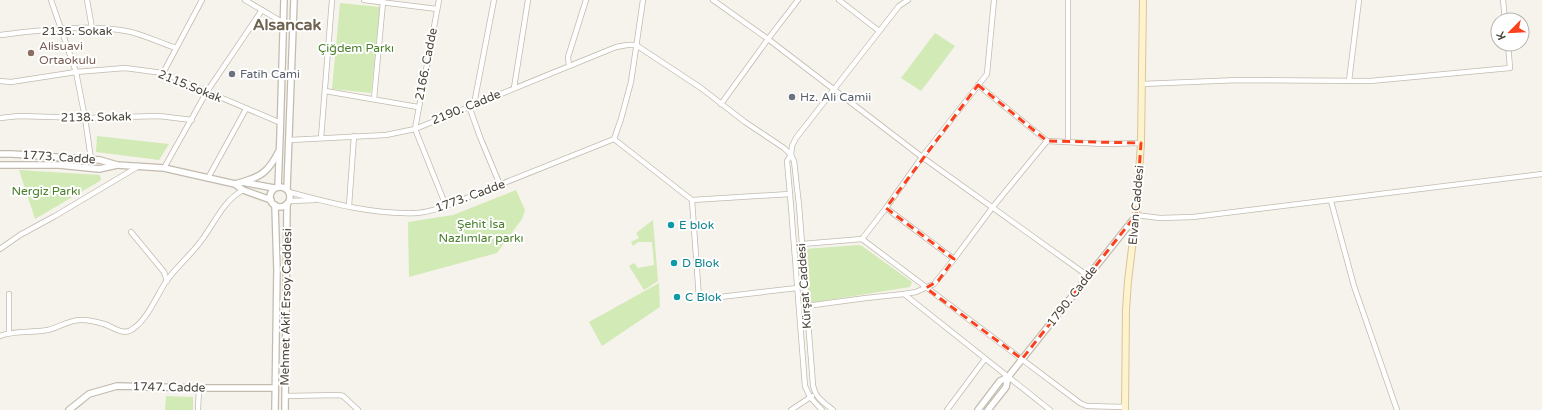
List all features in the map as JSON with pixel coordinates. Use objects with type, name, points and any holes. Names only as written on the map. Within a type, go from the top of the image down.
[{"type":"main road","name":"Elvan Caddesi","points":[[1125,408],[1126,305],[1136,215],[1142,84],[1143,0]]},
{"type":"street","points":[[51,0],[76,72],[91,159]]},
{"type":"street","points":[[87,0],[92,28]]},
{"type":"street","points":[[162,73],[201,0]]},
{"type":"street","points":[[245,0],[282,22]]},
{"type":"street","points":[[284,0],[282,22],[280,149],[276,187],[270,194],[271,200],[275,206],[282,207],[288,203],[319,200]]},
{"type":"street","points":[[288,203],[294,0]]},
{"type":"street","points":[[322,138],[332,0]]},
{"type":"street","points":[[364,0],[437,9]]},
{"type":"street","name":"2166. Cadde","points":[[414,129],[439,0]]},
{"type":"street","points":[[494,0],[471,105],[480,137],[500,185]]},
{"type":"street","points":[[514,88],[528,0]]},
{"type":"street","points":[[569,66],[568,57],[586,0]]},
{"type":"street","points":[[643,0],[632,82],[614,139],[692,200],[790,194]]},
{"type":"street","points":[[713,0],[768,39],[832,90],[922,157],[1088,276]]},
{"type":"street","points":[[721,104],[798,0]]},
{"type":"street","points":[[839,0],[878,31]]},
{"type":"street","points":[[791,154],[792,146],[796,138],[832,90],[899,6],[908,0]]},
{"type":"street","points":[[862,239],[922,157],[987,74],[994,0]]},
{"type":"street","points":[[1068,0],[1068,142]]},
{"type":"street","points":[[1349,81],[1359,0]]},
{"type":"street","points":[[1503,0],[1504,12]]},
{"type":"street","points":[[374,100],[383,2]]},
{"type":"street","points":[[164,168],[192,120],[206,92],[262,10]]},
{"type":"street","name":"2135. Sokak","points":[[0,35],[60,28],[102,28],[128,32],[176,48]]},
{"type":"street","name":"2190. Cadde","points":[[290,140],[386,135],[414,129],[616,47],[627,45],[636,46]]},
{"type":"street","points":[[636,46],[685,77],[791,154]]},
{"type":"street","points":[[1142,84],[1239,80],[1370,82],[1510,68],[1509,52]]},
{"type":"street","name":"2115.Sokak","points":[[0,81],[11,82],[76,72],[125,68],[162,73],[281,123]]},
{"type":"street","points":[[978,85],[1047,141],[1104,144],[1140,143]]},
{"type":"street","points":[[325,91],[418,107]]},
{"type":"street","points":[[208,178],[246,109]]},
{"type":"street","name":"2138. Sokak","points":[[0,118],[19,116],[85,118],[160,116],[192,120]]},
{"type":"street","points":[[414,129],[446,206]]},
{"type":"street","points":[[349,206],[354,136]]},
{"type":"street","name":"1773. Cadde","points":[[319,200],[391,212],[418,213],[446,206],[614,139]]},
{"type":"street","points":[[806,306],[904,294],[926,288],[938,281],[992,208],[1047,141]]},
{"type":"street","points":[[242,182],[260,176],[269,169],[280,149]]},
{"type":"street","name":"1773. Cadde","points":[[0,154],[91,159],[117,165],[164,168],[235,184],[243,190],[271,200]]},
{"type":"street","name":"Kürşat Caddesi","points":[[791,154],[787,161],[805,386],[810,397],[822,410]]},
{"type":"street","name":"Kürşat Caddesi","points":[[791,154],[794,162],[815,394]]},
{"type":"street","name":"1773. Cadde","points":[[0,164],[59,165],[99,169],[117,165]]},
{"type":"street","points":[[0,249],[20,235],[139,166]]},
{"type":"street","points":[[1136,215],[1160,218],[1193,217],[1542,174]]},
{"type":"street","name":"1773. Cadde","points":[[235,184],[242,182],[276,187]]},
{"type":"street","points":[[276,187],[284,187],[288,190],[319,200]]},
{"type":"street","points":[[0,336],[9,333],[34,332],[50,329],[69,321],[82,320],[104,324],[119,331],[126,332],[134,329],[143,319],[167,281],[201,240],[222,208],[235,195],[243,190]]},
{"type":"street","points":[[692,200],[699,298],[703,299],[796,288]]},
{"type":"street","points":[[1331,200],[1354,286],[1397,410]]},
{"type":"street","name":"Mehmet Akif Ersoy Caddesi","points":[[285,410],[288,203]]},
{"type":"street","name":"Mehmet Akif Ersoy Caddesi","points":[[275,206],[277,270],[275,410]]},
{"type":"street","points":[[886,208],[954,260]]},
{"type":"street","name":"1790. Cadde","points":[[978,410],[1000,381],[1008,377],[1136,215]]},
{"type":"street","points":[[131,232],[164,272],[167,281]]},
{"type":"street","points":[[802,244],[862,239],[1084,405],[1125,408]]},
{"type":"street","points":[[9,294],[9,333]]},
{"type":"street","points":[[904,294],[1050,410]]},
{"type":"street","points":[[947,410],[985,359]]},
{"type":"street","name":"1790. Cadde","points":[[988,410],[1006,387],[1008,377]]},
{"type":"street","name":"1747. Cadde","points":[[69,410],[89,394],[117,386],[276,388]]},
{"type":"street","points":[[198,410],[199,388]]},
{"type":"street","points":[[791,410],[815,394],[833,410]]},
{"type":"street","points":[[285,396],[343,396],[358,410]]},
{"type":"highlighted area","points":[[978,85],[1047,141],[1141,143],[1136,215],[1022,359],[926,288],[938,281],[954,259],[886,208]]},
{"type":"green space","name":"Çiğdem Parkı","points":[[340,3],[380,7],[371,93],[332,89]]},
{"type":"green space","points":[[935,33],[955,46],[921,91],[901,78]]},
{"type":"green space","points":[[97,136],[169,144],[159,160],[96,152]]},
{"type":"green space","name":"Nergiz Parkı","points":[[19,170],[100,175],[101,179],[35,219]]},
{"type":"green space","name":"Şehit İsa Nazlımlar parkı","points":[[516,190],[525,210],[522,219],[497,253],[409,277],[408,222],[453,215]]},
{"type":"green space","points":[[653,220],[658,281],[644,290],[629,266],[634,263],[638,268],[654,265],[652,242],[638,242],[633,246],[631,242],[639,238],[636,233]]},
{"type":"green space","points":[[859,245],[912,282],[910,287],[810,303],[805,249]]},
{"type":"green space","points":[[659,283],[660,307],[602,346],[589,322]]},
{"type":"green space","points":[[166,396],[193,397],[193,410],[165,410]]},
{"type":"place","name":"Alisuavi Ortaokulu","points":[[31,53]]},
{"type":"place","name":"Fatih Cami","points":[[232,74]]},
{"type":"place","name":"Hz. Ali Camii","points":[[792,97]]},
{"type":"place","name":"E blok","points":[[671,225]]},
{"type":"place","name":"D Blok","points":[[674,263]]},
{"type":"place","name":"C Blok","points":[[677,297]]},
{"type":"district","name":"Alsancak","points":[[287,24]]}]
